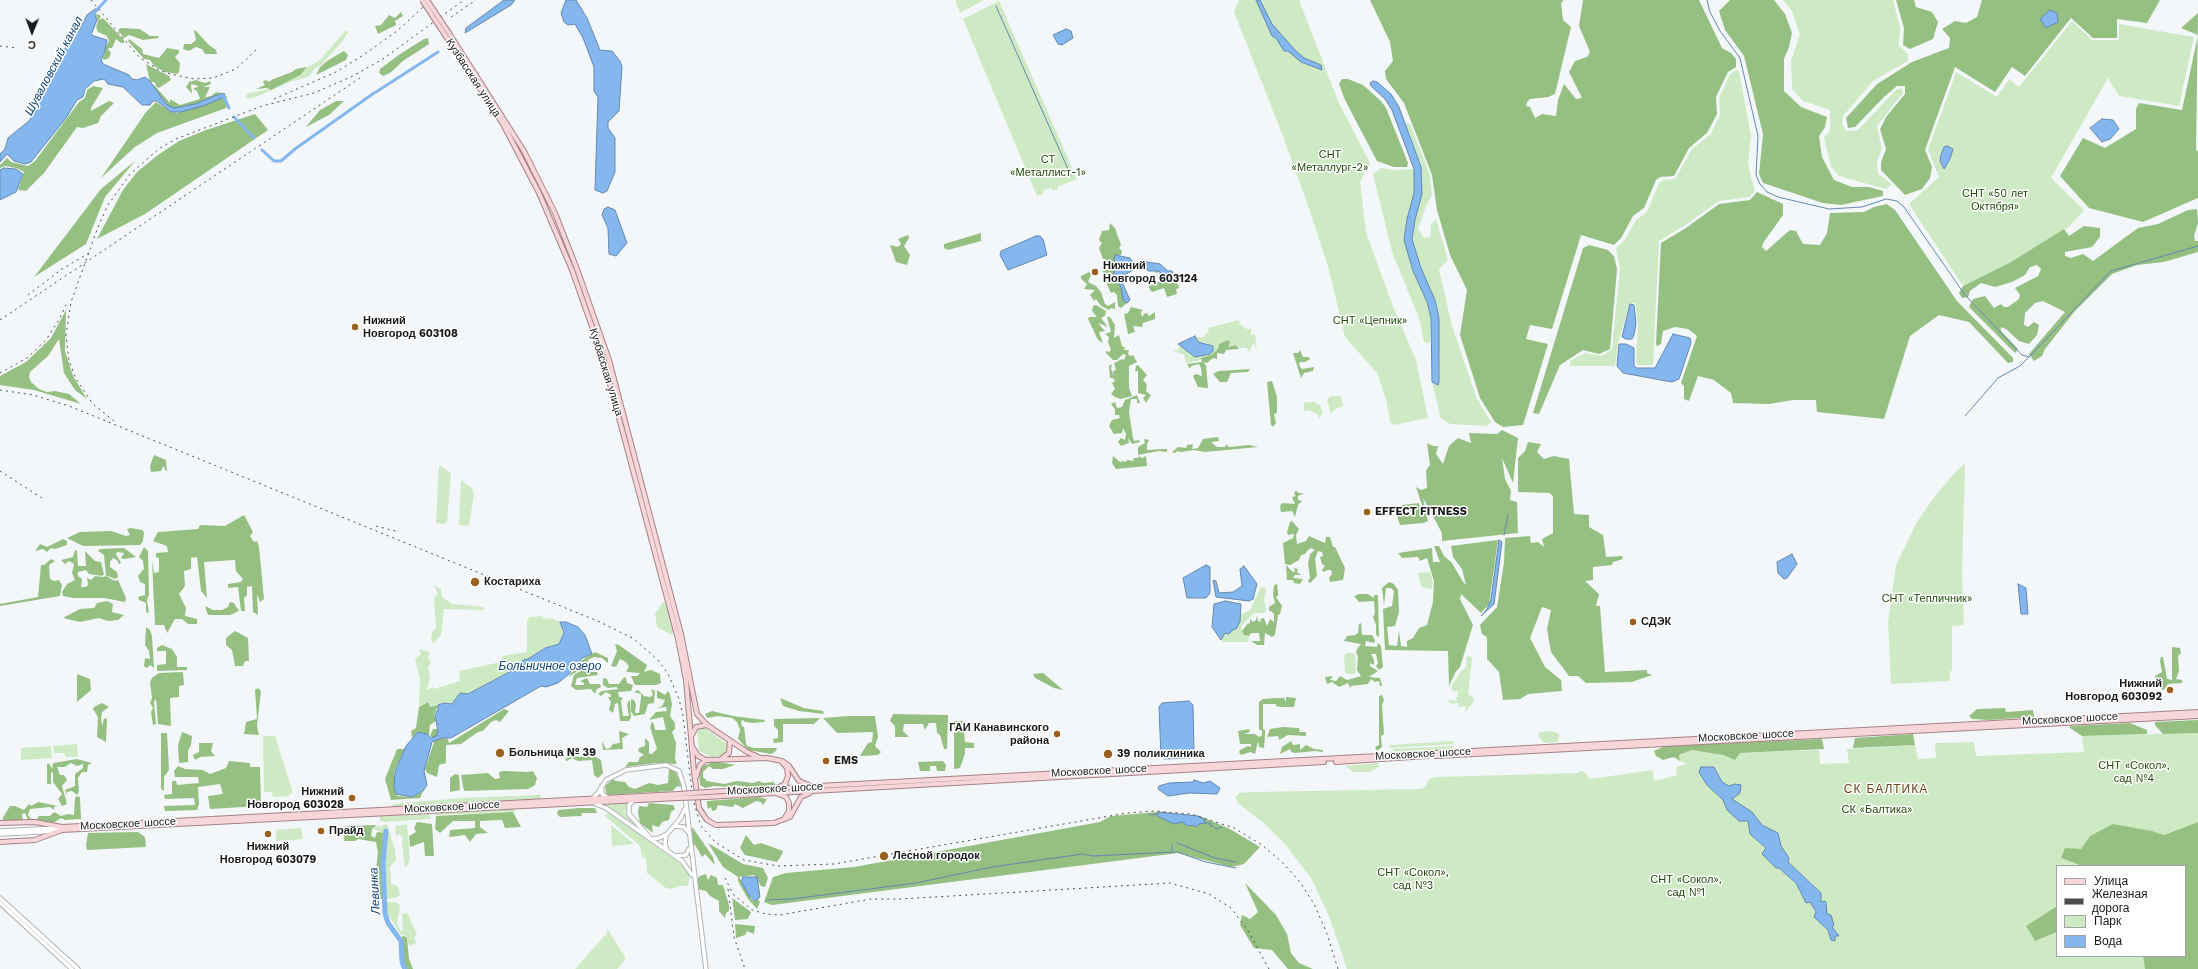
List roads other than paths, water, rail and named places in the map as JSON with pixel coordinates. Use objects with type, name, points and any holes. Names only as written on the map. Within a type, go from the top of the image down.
[{"type":"main road","points":[[422,0],[447,34]]},
{"type":"main road","points":[[427,0],[447,34]]},
{"type":"main road","name":"Кузбасская улица","points":[[447,34],[524,151],[554,213],[569,249],[609,360],[681,634],[695,707],[697,714],[707,725]]},
{"type":"main road","name":"Кузбасская улица","points":[[447,34],[503,124],[539,193],[565,251],[588,317],[620,416],[672,616],[686,680],[691,737]]},
{"type":"main road","name":"Московское шоссе","points":[[591,801],[613,798],[707,795],[2198,712]]},
{"type":"main road","name":"Московское шоссе","points":[[1741,738],[2198,716]]},
{"type":"main road","points":[[761,758],[730,741],[707,725],[696,727],[691,737],[699,808],[712,824],[723,826],[782,821],[790,817],[803,796],[824,788]]},
{"type":"main road","points":[[720,759],[729,753],[730,741]]},
{"type":"main road","points":[[692,746],[698,756],[706,760],[761,758],[780,760],[788,764],[803,784],[824,788]]},
{"type":"main road","points":[[695,782],[700,765],[706,760]]},
{"type":"main road","points":[[770,791],[780,787],[787,780],[787,768],[780,760]]},
{"type":"main road","points":[[694,880],[686,865],[675,856],[606,808],[591,801],[610,776],[626,770],[650,765],[670,766],[679,771],[682,779],[706,969]]},
{"type":"main road","points":[[601,786],[604,796],[613,798]]},
{"type":"main road","points":[[770,791],[783,795],[788,800],[789,811],[782,821]]},
{"type":"main road","name":"Московское шоссе","points":[[0,831],[634,800],[678,796]]},
{"type":"main road","points":[[634,800],[629,805],[628,814],[651,839]]},
{"type":"main road","points":[[651,839],[659,838],[667,834],[686,809]]},
{"type":"main road","points":[[0,823],[35,822],[62,829]]},
{"type":"main road","points":[[674,826],[684,827],[688,833]]},
{"type":"main road","points":[[0,842],[35,840],[62,829]]},
{"type":"main road","name":"Московское шоссе","points":[[0,834],[62,829]]},
{"type":"main road","points":[[667,834],[664,844],[668,851]]},
{"type":"main road","points":[[675,856],[686,855],[690,845]]},
{"type":"main road","points":[[0,898],[78,969]]},
{"type":"main road","points":[[0,903],[72,969]]},
{"type":"water","points":[[504,0],[515,0],[511,5],[465,33],[466,28]]},
{"type":"water","points":[[566,0],[576,0],[587,18],[600,50],[612,51],[620,61],[622,67],[619,111],[608,122],[608,128],[615,138],[615,172],[607,191],[603,193],[595,190],[598,97],[594,91],[594,67],[583,38],[575,24],[568,25],[564,22],[561,13]]},
{"type":"water","points":[[1256,0],[1260,0],[1272,24],[1295,50],[1304,58],[1321,65],[1322,70],[1301,62],[1288,51],[1284,51],[1276,38],[1272,36]]},
{"type":"water","points":[[95,9],[97,10],[95,15],[97,20],[91,35],[107,40],[104,54],[101,59],[103,64],[129,75],[132,79],[137,80],[145,77],[150,81],[166,104],[174,108],[195,104],[222,93],[225,94],[224,97],[206,105],[181,112],[171,112],[157,101],[153,101],[150,105],[142,105],[123,87],[108,84],[104,79],[94,81],[85,89],[83,97],[77,100],[66,118],[31,162],[25,164],[14,161],[7,154],[0,162],[0,154],[5,149],[8,138],[30,120],[34,111],[33,104],[70,40],[79,31],[87,15]]},
{"type":"water","points":[[2050,10],[2057,13],[2058,22],[2046,28],[2040,19]]},
{"type":"water","points":[[1066,29],[1071,31],[1073,38],[1062,45],[1058,44],[1053,35]]},
{"type":"water","points":[[1373,81],[1377,82],[1391,94],[1399,107],[1421,167],[1422,194],[1412,239],[1421,268],[1435,300],[1439,318],[1438,385],[1432,382],[1431,318],[1427,302],[1413,271],[1404,240],[1407,219],[1414,193],[1414,169],[1392,110],[1385,99],[1371,86],[1370,83]]},
{"type":"water","points":[[2102,119],[2113,120],[2119,129],[2110,139],[2102,142],[2090,128]]},
{"type":"water","points":[[1947,146],[1953,149],[1950,159],[1944,169],[1940,161],[1944,147]]},
{"type":"water","points":[[4,168],[16,169],[23,174],[16,192],[0,200],[0,170]]},
{"type":"water","points":[[608,207],[615,210],[627,243],[616,256],[609,254],[608,228],[602,215],[604,209]]},
{"type":"water","points":[[1036,236],[1040,236],[1043,239],[1047,255],[1008,270],[1000,255],[1001,251]]},
{"type":"water","points":[[1115,255],[1130,258],[1136,268],[1123,276],[1121,280],[1130,300],[1127,303],[1123,300],[1121,287],[1114,275],[1114,270],[1117,267],[1114,259]]},
{"type":"water","points":[[1147,262],[1160,264],[1168,271],[1172,271],[1175,279],[1166,279],[1159,271],[1148,271],[1145,267]]},
{"type":"water","points":[[1630,304],[1634,305],[1636,323],[1632,339],[1626,339],[1622,337]]},
{"type":"water","points":[[1673,334],[1690,338],[1691,343],[1679,379],[1672,382],[1623,373],[1617,366],[1619,344],[1626,344],[1634,348],[1634,365],[1636,368],[1655,368]]},
{"type":"water","points":[[1195,336],[1198,342],[1213,346],[1213,351],[1210,354],[1195,357],[1178,344]]},
{"type":"water","points":[[1499,540],[1502,542],[1494,604],[1481,616],[1487,609],[1491,599]]},
{"type":"water","points":[[1792,554],[1797,564],[1787,578],[1784,579],[1778,573],[1777,562]]},
{"type":"water","points":[[1206,565],[1210,567],[1210,593],[1206,598],[1187,598],[1183,578]]},
{"type":"water","points":[[1244,566],[1257,584],[1253,599],[1249,601],[1216,597],[1213,580],[1216,581],[1219,593],[1233,592],[1242,586],[1240,569]]},
{"type":"water","points":[[2018,584],[2026,588],[2028,614],[2021,614]]},
{"type":"water","points":[[1225,601],[1241,604],[1240,622],[1236,629],[1229,634],[1225,633],[1221,640],[1212,627],[1214,604]]},
{"type":"water","name":"Больничное озеро","points":[[560,622],[566,622],[578,627],[585,635],[592,654],[582,658],[569,674],[558,683],[546,687],[541,686],[451,738],[442,738],[432,742],[424,771],[427,785],[423,791],[412,797],[396,794],[394,788],[395,772],[406,746],[418,732],[427,734],[431,738],[436,736],[438,732],[435,715],[438,705],[444,703],[452,704],[460,693],[468,694],[517,668],[523,660],[528,659],[545,648],[559,644],[564,633]]},
{"type":"water","points":[[1189,701],[1193,705],[1194,754],[1191,758],[1164,759],[1161,756],[1159,707],[1162,703]]},
{"type":"water","points":[[1701,767],[1714,767],[1722,782],[1729,786],[1735,784],[1741,785],[1740,793],[1732,799],[1752,812],[1762,825],[1778,833],[1781,846],[1789,858],[1788,862],[1821,893],[1821,902],[1825,901],[1827,914],[1831,915],[1834,925],[1832,927],[1839,936],[1835,936],[1835,941],[1831,940],[1828,930],[1814,917],[1816,912],[1810,902],[1806,903],[1796,883],[1779,868],[1776,868],[1762,854],[1766,848],[1750,834],[1748,821],[1739,821],[1727,810],[1723,800],[1707,785],[1699,772]]},
{"type":"water","points":[[1194,780],[1203,783],[1210,781],[1220,788],[1217,794],[1189,793],[1168,796],[1158,789],[1159,786],[1169,783],[1193,782]]},
{"type":"water","points":[[1158,812],[1198,816],[1204,819],[1205,823],[1199,824],[1196,827],[1193,825],[1188,826],[1182,822],[1174,824],[1157,816]]},
{"type":"water","points":[[743,877],[757,877],[760,897],[755,901],[749,896],[741,881]]},
{"type":"waterway","name":"Шуваловский канал","points":[[95,12],[106,0]]},
{"type":"waterway","points":[[1707,0],[1710,12],[1720,31],[1740,58],[1758,136],[1756,175],[1760,184],[1767,192],[1778,197],[1829,209],[1862,207],[1886,199],[1897,201],[1904,207],[1965,295],[2022,355],[2029,357]]},
{"type":"waterway","points":[[996,6],[1071,176]]},
{"type":"waterway","points":[[376,92],[438,52]]},
{"type":"waterway","points":[[262,150],[274,161],[281,161],[295,149],[374,93]]},
{"type":"waterway","points":[[223,95],[229,108]]},
{"type":"waterway","points":[[234,117],[254,138]]},
{"type":"waterway","points":[[1965,416],[1998,378],[2020,366],[2111,271],[2198,246]]},
{"type":"waterway","points":[[1504,535],[1508,515]]},
{"type":"waterway","points":[[1149,815],[1158,814]]},
{"type":"waterway","points":[[1205,823],[1210,823],[1210,826],[1213,826],[1216,829],[1222,827]]},
{"type":"waterway","name":"Левинка","points":[[386,831],[383,862],[385,913],[388,923],[401,941],[402,962],[405,969]]},
{"type":"waterway","points":[[1177,843],[1215,858],[1236,862]]},
{"type":"waterway","points":[[1172,845],[1172,851]]},
{"type":"waterway","points":[[767,900],[792,899],[916,883],[992,867],[1082,854],[1093,856],[1175,852]]},
{"type":"waterway","points":[[1177,852],[1206,862],[1236,868]]},
{"type":"railway","points":[[91,0],[139,57],[159,70],[170,74],[194,79],[213,78],[236,69],[258,48]]},
{"type":"railway","points":[[274,99],[336,72],[362,56],[397,31],[431,0]]},
{"type":"railway","points":[[114,421],[93,404],[76,379],[69,361],[66,335],[71,302],[98,227],[108,205],[130,174],[160,148],[176,139],[262,106],[314,93],[353,76],[383,59],[464,0]]},
{"type":"railway","points":[[451,17],[476,0]]},
{"type":"railway","points":[[0,46],[16,48]]},
{"type":"railway","points":[[0,320],[363,76]]},
{"type":"railway","points":[[28,295],[62,269],[89,253]]},
{"type":"railway","points":[[0,373],[27,358],[46,340],[59,320],[66,305]]},
{"type":"railway","points":[[0,390],[33,395],[69,406],[600,622],[634,639],[658,660],[668,674],[679,699],[683,716],[693,800],[701,826],[715,842],[744,860],[778,866],[834,864],[1127,813],[1154,811],[1191,814],[1234,828],[1262,845],[1283,863],[1300,882],[1314,904],[1326,931],[1338,969]]},
{"type":"railway","points":[[0,471],[45,500]]},
{"type":"railway","points":[[376,526],[399,532]]},
{"type":"railway","points":[[725,878],[733,894],[752,910],[766,914],[780,915],[871,899],[901,899],[1170,883],[1209,894],[1231,908],[1247,929],[1269,969]]},
{"type":"railway","points":[[728,889],[734,937],[745,969]]},
{"type":"place","name":"Нижний Новгород 603124","points":[[1095,272]]},
{"type":"place","name":"Нижний Новгород 603108","points":[[355,327]]},
{"type":"place","name":"EFFECT FITNESS","points":[[1367,512]]},
{"type":"place","name":"Костариха","points":[[475,582]]},
{"type":"place","name":"СДЭК","points":[[1633,622]]},
{"type":"place","name":"Нижний Новгород 603092","points":[[2170,690]]},
{"type":"place","name":"ГАИ Канавинского района","points":[[1057,734]]},
{"type":"place","name":"Больница № 39","points":[[500,753]]},
{"type":"place","name":"39 поликлиника","points":[[1108,754]]},
{"type":"place","name":"EMS","points":[[826,761]]},
{"type":"place","name":"Нижний Новгород 603028","points":[[352,798]]},
{"type":"place","name":"Прайд","points":[[321,831]]},
{"type":"place","name":"Нижний Новгород 603079","points":[[268,834]]},
{"type":"place","name":"Лесной городок","points":[[884,856]]},
{"type":"district","name":"СК БАЛТИКА","points":[[1886,789]]},
{"type":"park label","name":"СНТ «Металлург-2»","points":[[1330,161]]},
{"type":"park label","name":"СТ «Металлист-1»","points":[[1048,166]]},
{"type":"park label","name":"СНТ «50 лет Октября»","points":[[1995,200]]},
{"type":"park label","name":"СНТ «Цепник»","points":[[1370,321]]},
{"type":"park label","name":"СНТ «Тепличник»","points":[[1927,599]]},
{"type":"park label","name":"СНТ «Сокол», сад №4","points":[[2134,772]]},
{"type":"park label","name":"СК «Балтика»","points":[[1877,810]]},
{"type":"park label","name":"СНТ «Сокол», сад №3","points":[[1413,879]]},
{"type":"park label","name":"СНТ «Сокол», сад №1","points":[[1686,886]]}]
